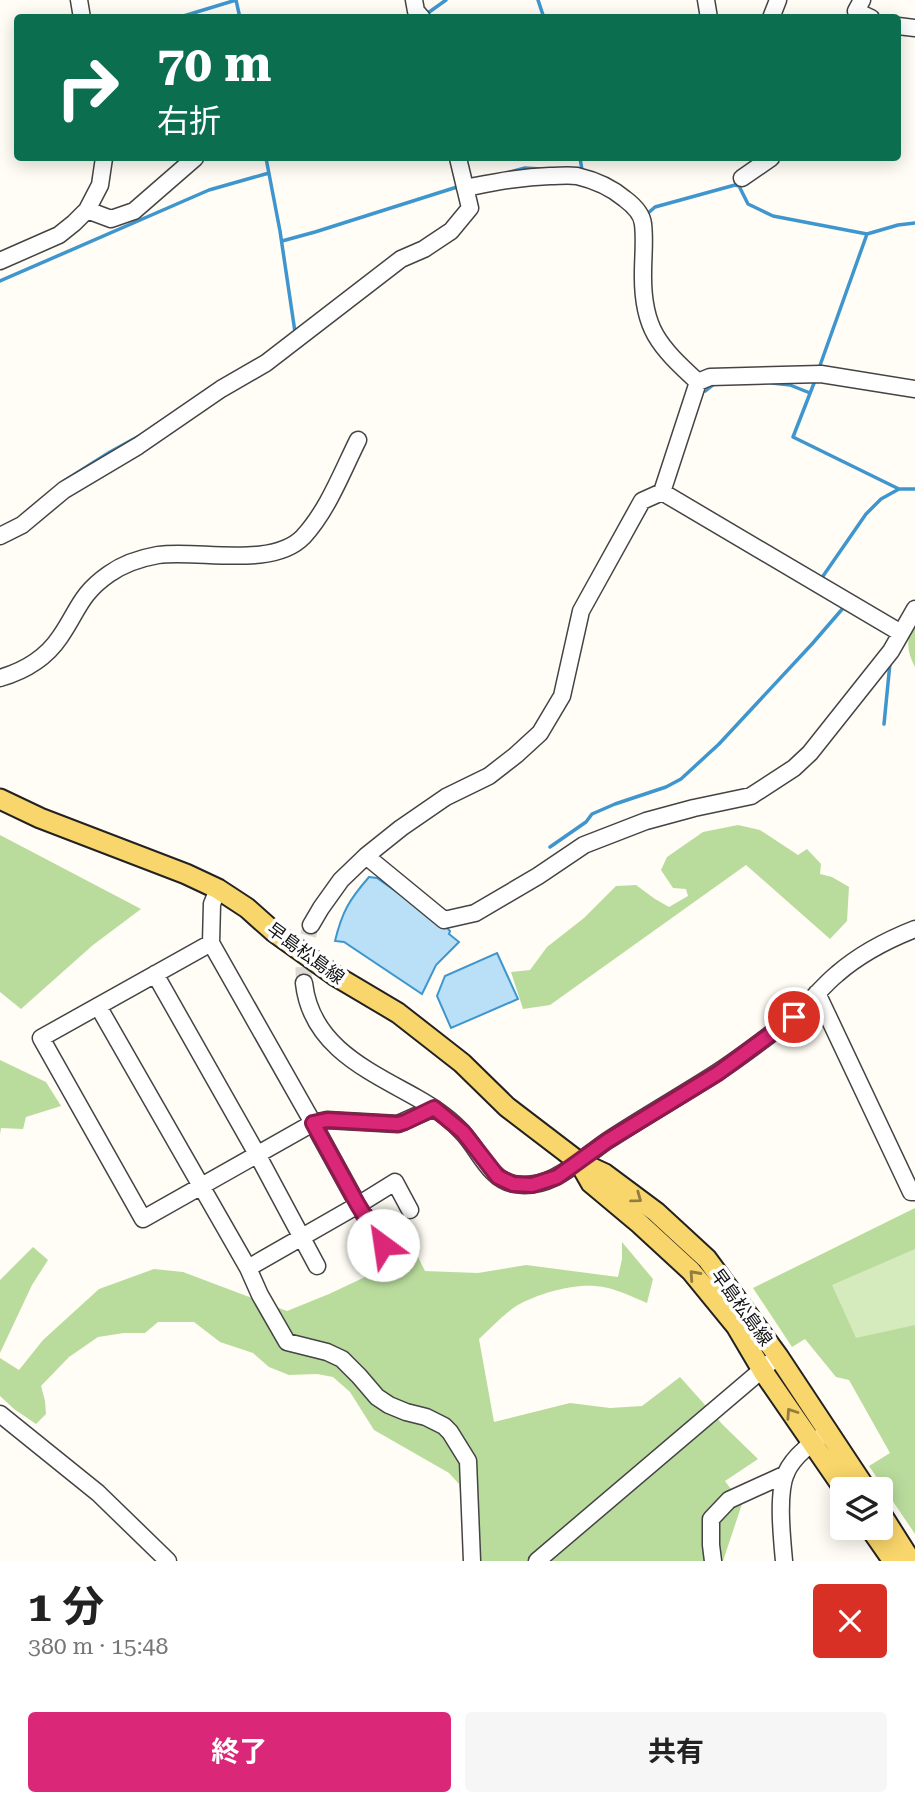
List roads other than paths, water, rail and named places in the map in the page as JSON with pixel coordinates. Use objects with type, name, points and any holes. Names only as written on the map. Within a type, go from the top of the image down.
[{"type":"main road","name":"早島松島線","points":[[0,799],[40,818],[218,889],[334,975],[398,1013],[462,1063],[507,1107],[579,1162],[605,1174],[656,1212],[707,1259],[778,1356],[858,1477]]},
{"type":"main road","name":"早島松島線","points":[[579,1162],[592,1183],[691,1271],[736,1326],[762,1370],[836,1477]]},
{"type":"main road","points":[[893,1533],[911,1561]]},
{"type":"main road","points":[[878,1540],[893,1561]]},
{"type":"street","points":[[0,261],[59,235],[74,223],[87,210],[100,185],[104,161]]},
{"type":"street","points":[[87,210],[111,219],[134,211],[192,161]]},
{"type":"street","points":[[0,536],[22,525],[64,490],[138,446],[221,389],[266,363],[401,259],[451,231],[471,208],[459,161]]},
{"type":"street","points":[[742,178],[767,161]]},
{"type":"street","points":[[465,188],[522,177],[575,176],[597,182],[621,195],[634,206],[643,222],[642,297],[645,314],[654,334],[674,359],[698,382]]},
{"type":"street","points":[[311,925],[341,880],[366,856],[446,797],[489,776],[540,733],[562,696],[582,611],[642,501],[662,492],[698,382],[710,377],[817,374],[915,390]]},
{"type":"street","points":[[0,678],[14,674],[41,659],[60,638],[80,602],[92,587],[132,561],[160,555],[261,554],[282,549],[301,540],[319,517],[358,440]]},
{"type":"street","points":[[662,492],[901,633]]},
{"type":"street","points":[[366,856],[444,920],[475,913],[584,845],[646,821],[751,796],[794,768],[810,753],[891,651],[915,609]]},
{"type":"street","points":[[218,889],[212,904],[211,943],[383,1245]]},
{"type":"street","points":[[304,983],[313,1016],[334,1045],[353,1062],[434,1108],[463,1132],[498,1177],[513,1184],[532,1185],[557,1177],[607,1141],[718,1073],[794,1017],[857,958],[915,929]]},
{"type":"street","points":[[211,943],[41,1038],[143,1219],[313,1123],[327,1120],[398,1124],[434,1108]]},
{"type":"street","points":[[155,974],[317,1266]]},
{"type":"street","points":[[817,993],[911,1192],[915,1192]]},
{"type":"street","points":[[98,1006],[248,1268],[287,1342],[327,1352],[342,1359],[389,1405],[426,1417],[450,1432],[468,1461],[472,1561]]},
{"type":"street","points":[[248,1268],[396,1182],[410,1210]]},
{"type":"street","points":[[537,1561],[778,1356]]},
{"type":"street","points":[[0,1414],[98,1493],[168,1561]]},
{"type":"street","points":[[784,1561],[781,1502],[786,1474],[798,1456],[829,1431]]},
{"type":"street","points":[[713,1561],[711,1518],[729,1500],[786,1474]]},
{"type":"water","points":[[369,877],[377,878],[446,927],[450,931],[449,934],[459,942],[436,965],[422,994],[344,942],[335,941],[347,907]]},
{"type":"water","points":[[497,953],[518,999],[451,1028],[437,996],[445,976]]},
{"type":"waterway","points":[[236,0],[239,14]]},
{"type":"waterway","points":[[190,14],[236,0]]},
{"type":"waterway","points":[[426,14],[446,0]]},
{"type":"waterway","points":[[538,0],[543,14]]},
{"type":"waterway","points":[[267,161],[280,231],[295,332],[293,334]]},
{"type":"waterway","points":[[580,161],[582,170]]},
{"type":"waterway","points":[[510,172],[525,168],[540,169]]},
{"type":"waterway","points":[[0,281],[209,190],[269,173]]},
{"type":"waterway","points":[[647,214],[655,207],[735,185],[739,186],[748,204],[773,216],[867,234],[915,223]]},
{"type":"waterway","points":[[282,241],[457,187]]},
{"type":"waterway","points":[[818,371],[867,234]]},
{"type":"waterway","points":[[816,378],[793,437],[899,489],[915,489]]},
{"type":"waterway","points":[[772,383],[790,385],[810,393]]},
{"type":"waterway","points":[[704,388],[705,391],[718,384]]},
{"type":"waterway","points":[[64,481],[141,435]]},
{"type":"waterway","points":[[823,580],[821,579],[866,514],[881,499],[899,489]]},
{"type":"waterway","points":[[550,847],[586,822],[592,814],[681,779],[719,744],[844,607]]},
{"type":"waterway","points":[[884,724],[890,663]]},
{"type":"tunnel","points":[[304,983],[303,954],[311,925]]}]
